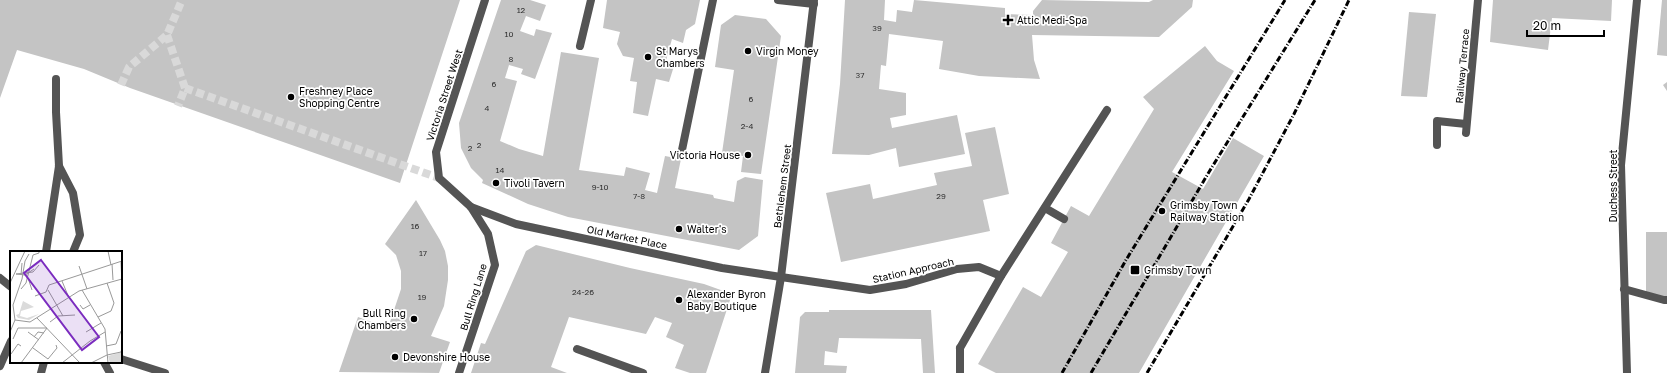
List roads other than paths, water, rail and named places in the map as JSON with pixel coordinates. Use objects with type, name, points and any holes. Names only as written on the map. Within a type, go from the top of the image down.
[{"type":"street","name":"Victoria Street West","points":[[472,207],[438,178],[436,152],[485,0]]},
{"type":"street","points":[[580,46],[591,0]]},
{"type":"street","points":[[682,150],[714,0]]},
{"type":"street","points":[[778,0],[814,2]]},
{"type":"street","name":"Railway Terrace","points":[[1466,133],[1478,0]]},
{"type":"street","name":"Duchess Street","points":[[1627,373],[1621,165],[1637,0]]},
{"type":"street","name":"Bethlehem Street","points":[[765,373],[781,277],[814,2]]},
{"type":"street","points":[[46,251],[59,166],[56,79]]},
{"type":"street","points":[[960,373],[960,348],[1002,276],[1107,110]]},
{"type":"street","points":[[1437,145],[1437,121],[1466,124]]},
{"type":"street","points":[[59,166],[74,193],[80,235],[73,251]]},
{"type":"street","name":"Old Market Place","points":[[472,207],[516,224],[722,268],[781,277]]},
{"type":"street","name":"Bull Ring Lane","points":[[460,373],[495,265],[488,234],[472,207]]},
{"type":"street","points":[[1045,208],[1064,219]]},
{"type":"street","name":"Station Approach","points":[[781,277],[870,290],[906,284],[957,269],[979,267],[1002,276]]},
{"type":"street","points":[[0,278],[10,286]]},
{"type":"street","points":[[1624,289],[1667,300]]},
{"type":"street","points":[[0,366],[10,343]]},
{"type":"street","points":[[577,349],[643,373]]},
{"type":"street","points":[[122,359],[165,373]]},
{"type":"street","points":[[41,373],[44,363]]},
{"type":"street","points":[[105,363],[110,373]]},
{"type":"tunnel","points":[[121,85],[129,67],[167,35],[182,0]]},
{"type":"tunnel","points":[[167,35],[185,88],[178,106]]},
{"type":"tunnel","points":[[185,88],[439,178]]},
{"type":"railway","points":[[1062,373],[1126,260],[1285,0]]},
{"type":"railway","points":[[1091,373],[1209,172],[1315,0]]},
{"type":"railway","points":[[1147,373],[1249,199],[1294,114],[1349,0]]},
{"type":"place","name":"Attic Medi-Spa","points":[[1008,20]]},
{"type":"place","name":"Virgin Money","points":[[748,51]]},
{"type":"place","name":"St Marys Chambers","points":[[648,57]]},
{"type":"place","name":"Freshney Place Shopping Centre","points":[[291,97]]},
{"type":"place","name":"Victoria House","points":[[748,155]]},
{"type":"place","name":"Tivoli Tavern","points":[[496,183]]},
{"type":"place","name":"Grimsby Town Railway Station","points":[[1162,211]]},
{"type":"place","name":"Walter's","points":[[679,229]]},
{"type":"place","name":"Grimsby Town","points":[[1135,270]]},
{"type":"place","name":"Alexander Byron Baby Boutique","points":[[679,300]]},
{"type":"place","name":"Bull Ring Chambers","points":[[414,319]]},
{"type":"place","name":"Devonshire House","points":[[395,357]]}]
